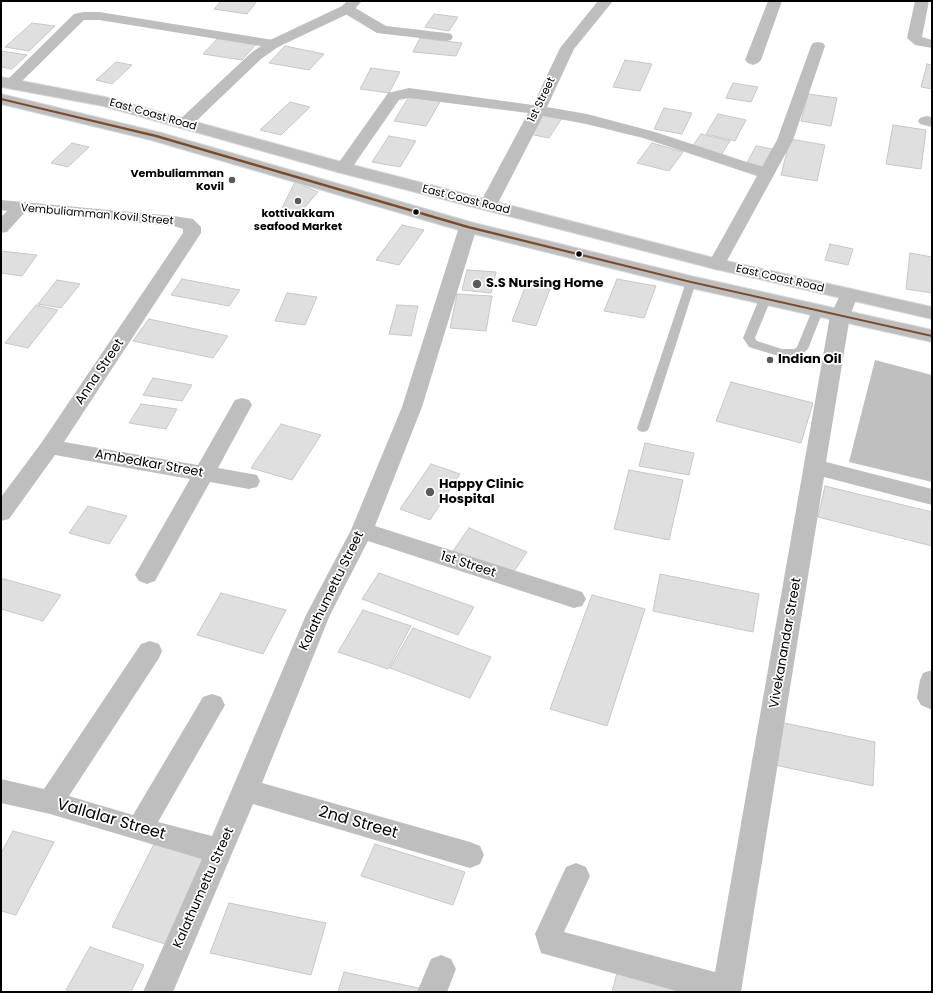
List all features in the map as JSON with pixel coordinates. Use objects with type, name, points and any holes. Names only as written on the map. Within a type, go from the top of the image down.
[{"type":"street","name":"1st Street","points":[[488,205],[538,110],[567,48],[606,1]]},
{"type":"street","points":[[753,60],[774,1]]},
{"type":"street","points":[[922,1],[914,38],[929,44]]},
{"type":"street","points":[[184,124],[256,56],[273,44],[351,5],[382,30],[446,38]]},
{"type":"street","points":[[7,83],[79,17],[83,16],[99,16],[273,44]]},
{"type":"street","points":[[717,264],[785,140],[818,46]]},
{"type":"street","name":"East Coast Road","points":[[7,83],[105,102],[343,168],[717,264],[932,336]]},
{"type":"street","points":[[343,168],[394,96],[409,93],[587,118],[649,135],[767,174]]},
{"type":"street","name":"East Coast Road","points":[[1,99],[156,136],[468,227],[691,282],[817,311],[845,306],[932,313]]},
{"type":"street","name":"Vembuliamman Kovil Street","points":[[1,205],[19,208],[174,221],[187,224],[192,227]]},
{"type":"street","points":[[1,228],[19,208]]},
{"type":"street","name":"Anna Street","points":[[1,513],[50,447],[192,233],[192,227]]},
{"type":"street","name":"Kalathumettu Street","points":[[158,992],[246,790],[318,615],[362,530],[412,407],[468,227]]},
{"type":"street","name":"Vivekanandar Street","points":[[726,991],[845,306]]},
{"type":"street","points":[[147,575],[242,405]]},
{"type":"street","name":"Ambedkar Street","points":[[50,447],[249,481]]},
{"type":"street","points":[[816,468],[932,498]]},
{"type":"street","name":"1st Street","points":[[362,530],[574,599]]},
{"type":"street","points":[[50,802],[150,651]]},
{"type":"street","points":[[932,680],[930,698],[932,698]]},
{"type":"street","points":[[139,829],[212,705]]},
{"type":"street","name":"2nd Street","points":[[246,790],[470,855]]},
{"type":"street","name":"Vallalar Street","points":[[1,791],[50,802],[139,829],[220,851]]},
{"type":"street","points":[[576,876],[549,934],[551,943],[726,991]]},
{"type":"lane","points":[[644,428],[691,282]]},
{"type":"lane","points":[[765,299],[749,338],[753,344],[782,353],[796,353],[802,349],[817,311]]},
{"type":"shaded area","points":[[875,360],[932,375],[932,482],[849,462]]},
{"type":"building","points":[[221,1],[257,1],[247,14],[214,9]]},
{"type":"building","points":[[434,14],[458,17],[449,31],[425,27]]},
{"type":"building","points":[[32,23],[55,26],[29,51],[5,47]]},
{"type":"building","points":[[219,37],[257,43],[242,60],[203,54]]},
{"type":"building","points":[[420,38],[462,43],[456,56],[413,52]]},
{"type":"building","points":[[285,46],[324,54],[309,70],[269,63]]},
{"type":"building","points":[[1,51],[27,55],[12,69],[1,67]]},
{"type":"building","points":[[625,60],[652,64],[640,91],[613,87]]},
{"type":"building","points":[[116,62],[132,65],[112,84],[96,80]]},
{"type":"building","points":[[927,64],[932,65],[932,89],[921,87]]},
{"type":"building","points":[[371,68],[400,72],[389,93],[360,89]]},
{"type":"building","points":[[733,83],[758,87],[751,102],[726,98]]},
{"type":"building","points":[[808,94],[837,98],[831,126],[801,121]]},
{"type":"building","points":[[410,95],[441,100],[426,126],[394,121]]},
{"type":"building","points":[[290,102],[310,107],[281,135],[260,130]]},
{"type":"building","points":[[664,108],[692,113],[682,134],[654,129]]},
{"type":"building","points":[[543,114],[562,118],[549,138],[529,134]]},
{"type":"building","points":[[718,114],[746,120],[735,141],[706,134]]},
{"type":"building","points":[[893,125],[926,130],[921,169],[886,164]]},
{"type":"building","points":[[701,134],[730,141],[721,155],[692,147]]},
{"type":"building","points":[[389,136],[416,141],[400,167],[372,162]]},
{"type":"building","points":[[790,139],[825,145],[817,181],[781,175]]},
{"type":"building","points":[[72,143],[89,147],[68,167],[51,163]]},
{"type":"building","points":[[652,143],[683,152],[669,171],[637,163]]},
{"type":"building","points":[[756,146],[773,149],[764,167],[747,163]]},
{"type":"building","name":"kottivakkam seafood Market","points":[[295,182],[318,192],[299,214],[281,210]]},
{"type":"building","points":[[402,225],[424,230],[399,265],[376,260]]},
{"type":"building","points":[[830,244],[853,249],[848,265],[825,260]]},
{"type":"building","points":[[1,251],[37,255],[22,276],[1,273]]},
{"type":"building","points":[[910,253],[932,257],[932,293],[906,289]]},
{"type":"building","points":[[467,270],[496,272],[491,293],[462,290]]},
{"type":"building","points":[[182,279],[240,290],[229,306],[171,295]]},
{"type":"building","points":[[617,279],[656,286],[644,318],[604,311]]},
{"type":"building","points":[[57,280],[80,284],[61,308],[38,304]]},
{"type":"building","points":[[526,285],[550,289],[536,326],[512,321]]},
{"type":"building","points":[[287,293],[317,297],[305,325],[275,321]]},
{"type":"building","points":[[457,294],[492,296],[486,331],[450,328]]},
{"type":"building","points":[[36,305],[58,310],[28,348],[5,343]]},
{"type":"building","points":[[397,305],[418,306],[411,336],[389,334]]},
{"type":"building","points":[[149,319],[228,336],[213,358],[133,341]]},
{"type":"building","points":[[153,378],[192,385],[182,401],[143,395]]},
{"type":"building","points":[[731,382],[813,403],[801,443],[716,421]]},
{"type":"building","points":[[141,404],[177,409],[166,429],[129,423]]},
{"type":"building","points":[[281,424],[321,435],[292,480],[251,468]]},
{"type":"building","points":[[645,443],[694,453],[689,475],[639,466]]},
{"type":"building","points":[[431,464],[460,474],[430,520],[400,509]]},
{"type":"building","points":[[629,470],[683,480],[669,540],[614,529]]},
{"type":"building","points":[[825,486],[932,512],[932,546],[818,517]]},
{"type":"building","points":[[88,506],[127,516],[109,544],[69,533]]},
{"type":"building","points":[[469,528],[527,552],[511,576],[453,551]]},
{"type":"building","points":[[379,573],[474,607],[458,635],[362,599]]},
{"type":"building","points":[[660,574],[759,594],[753,632],[653,611]]},
{"type":"building","points":[[1,578],[61,595],[43,621],[1,609]]},
{"type":"building","points":[[221,593],[286,610],[263,654],[197,635]]},
{"type":"building","points":[[592,595],[645,609],[607,726],[550,709]]},
{"type":"building","points":[[363,610],[411,626],[388,669],[338,652]]},
{"type":"building","points":[[413,628],[491,657],[470,698],[390,668]]},
{"type":"building","points":[[775,721],[875,742],[873,786],[770,764]]},
{"type":"building","points":[[13,831],[54,842],[16,915],[1,911],[1,853]]},
{"type":"building","points":[[156,840],[207,855],[165,944],[112,927]]},
{"type":"building","points":[[375,844],[465,872],[453,905],[361,876]]},
{"type":"building","points":[[229,903],[326,923],[311,975],[210,953]]},
{"type":"building","points":[[90,947],[144,965],[131,992],[72,992],[66,990]]},
{"type":"building","points":[[619,965],[702,992],[612,992]]},
{"type":"building","points":[[344,972],[423,989],[422,992],[338,992]]},
{"type":"transit line","points":[[1,99],[156,136],[468,227],[691,282],[932,336]]},
{"type":"place","name":"Vembuliamman Kovil","points":[[232,180]]},
{"type":"place","name":"kottivakkam seafood Market","points":[[298,201]]},
{"type":"place","name":"S.S Nursing Home","points":[[477,284]]},
{"type":"place","name":"Indian Oil","points":[[770,360]]},
{"type":"place","name":"Happy Clinic Hospital","points":[[430,492]]}]
